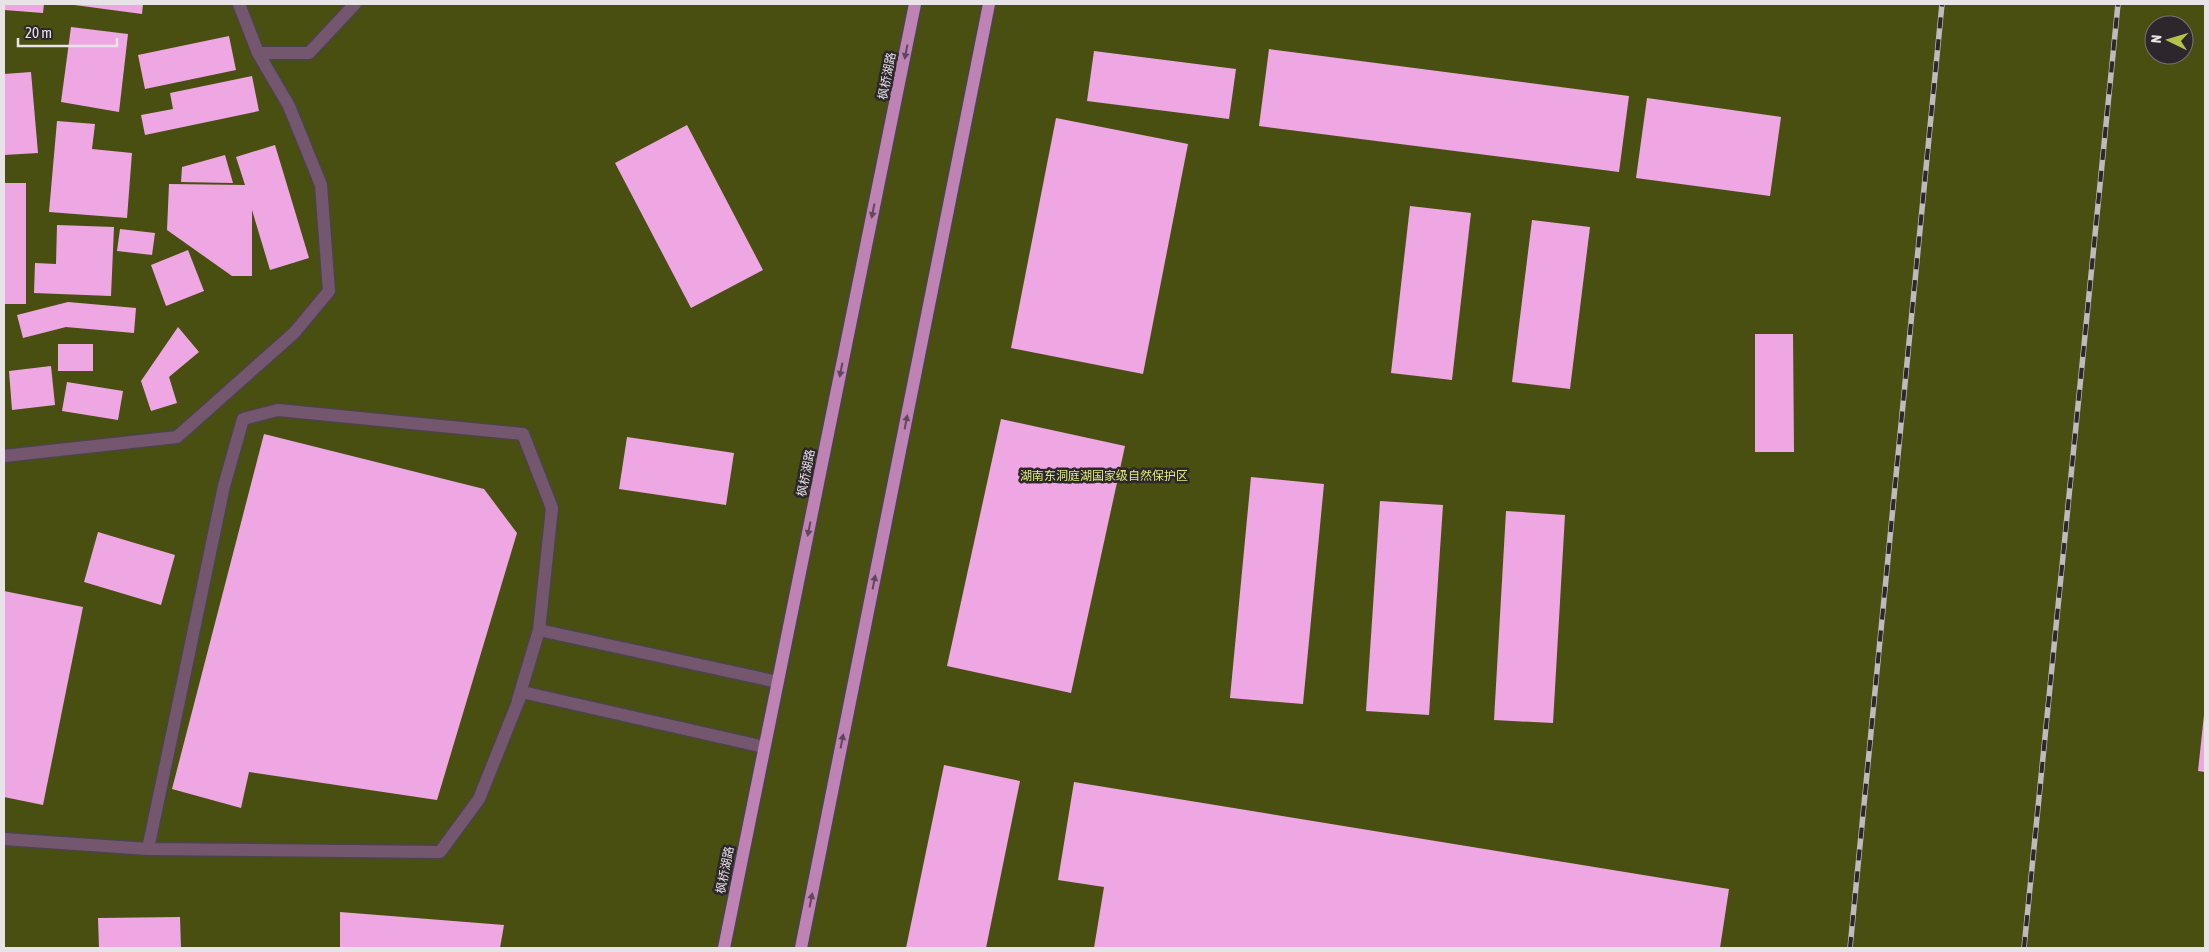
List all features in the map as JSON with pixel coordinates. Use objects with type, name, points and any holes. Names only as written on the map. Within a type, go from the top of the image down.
[{"type":"main road","name":"枫桥湖路","points":[[724,948],[915,4]]},
{"type":"main road","points":[[801,948],[989,4]]},
{"type":"street","points":[[4,456],[177,437],[294,332],[329,290],[322,185],[289,106],[258,53],[239,4]]},
{"type":"street","points":[[258,53],[309,53],[355,4]]},
{"type":"street","points":[[148,849],[224,486],[243,419],[278,410],[523,434],[552,508],[539,630],[518,703]]},
{"type":"street","points":[[539,630],[778,682]]},
{"type":"street","points":[[4,838],[148,849],[440,852],[479,799],[522,692],[764,747]]},
{"type":"green space","name":"湖南东洞庭湖国家级自然保护区","points":[[4,4],[2205,4],[2205,948],[4,948]]},
{"type":"building","points":[[4,4],[44,4],[43,13],[4,10]]},
{"type":"building","points":[[67,4],[143,4],[142,14]]},
{"type":"building","points":[[71,27],[128,34],[119,112],[61,102]]},
{"type":"building","points":[[229,36],[236,70],[145,89],[138,55]]},
{"type":"building","points":[[1269,49],[1629,96],[1619,172],[1259,126]]},
{"type":"building","points":[[1094,51],[1236,69],[1229,119],[1087,101]]},
{"type":"building","points":[[31,72],[38,153],[4,155],[4,74]]},
{"type":"building","points":[[252,76],[259,111],[145,135],[141,115],[173,109],[170,93]]},
{"type":"building","points":[[1647,98],[1781,117],[1770,196],[1636,178]]},
{"type":"building","points":[[1056,118],[1188,144],[1143,374],[1011,348]]},
{"type":"building","points":[[57,121],[95,124],[92,149],[132,153],[127,218],[49,212]]},
{"type":"building","points":[[687,125],[763,270],[691,308],[615,163]]},
{"type":"building","points":[[275,145],[309,258],[270,270],[252,210],[252,276],[232,276],[167,230],[169,184],[245,185],[236,157]]},
{"type":"building","points":[[225,155],[233,183],[181,182],[182,167]]},
{"type":"building","points":[[4,183],[26,183],[26,304],[4,304]]},
{"type":"building","points":[[1410,206],[1471,213],[1452,380],[1391,373]]},
{"type":"building","points":[[1532,220],[1590,227],[1570,389],[1512,382]]},
{"type":"building","points":[[57,225],[114,227],[111,296],[34,293],[35,263],[56,264]]},
{"type":"building","points":[[120,229],[155,233],[152,255],[117,251]]},
{"type":"building","points":[[188,250],[204,291],[166,306],[151,265]]},
{"type":"building","points":[[68,302],[136,308],[134,333],[66,327],[23,338],[17,315]]},
{"type":"building","points":[[178,327],[199,352],[169,377],[177,403],[151,411],[141,381]]},
{"type":"building","points":[[1755,334],[1793,334],[1794,452],[1755,452]]},
{"type":"building","points":[[58,344],[93,344],[93,371],[58,371]]},
{"type":"building","points":[[51,366],[55,405],[12,410],[9,371]]},
{"type":"building","points":[[67,382],[123,391],[118,420],[62,411]]},
{"type":"building","points":[[1001,419],[1125,446],[1071,693],[947,666]]},
{"type":"building","points":[[264,434],[484,489],[517,533],[437,800],[249,772],[241,808],[172,789]]},
{"type":"building","points":[[627,437],[734,453],[726,505],[619,489]]},
{"type":"building","points":[[1251,477],[1324,484],[1303,704],[1230,698]]},
{"type":"building","points":[[1380,501],[1443,505],[1429,715],[1366,711]]},
{"type":"building","points":[[1506,511],[1565,515],[1553,723],[1494,720]]},
{"type":"building","points":[[98,532],[175,555],[161,605],[84,582]]},
{"type":"building","points":[[4,591],[83,607],[43,805],[4,797]]},
{"type":"building","points":[[2205,715],[2205,772],[2198,771]]},
{"type":"building","points":[[944,765],[1020,781],[986,948],[906,948]]},
{"type":"building","points":[[1074,782],[1729,889],[1720,948],[1094,948],[1104,887],[1058,880]]},
{"type":"building","points":[[340,912],[504,925],[500,948],[340,948]]},
{"type":"building","points":[[180,917],[181,948],[99,948],[98,918]]},
{"type":"railway","points":[[1850,948],[1942,4]]},
{"type":"railway","points":[[2024,948],[2118,4]]}]
